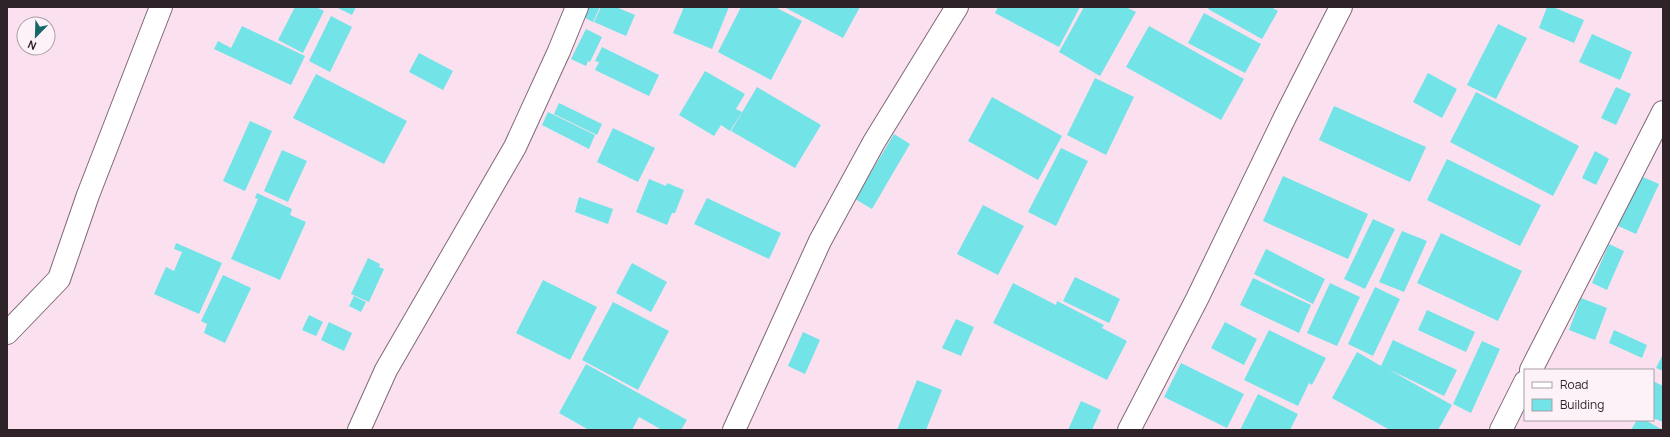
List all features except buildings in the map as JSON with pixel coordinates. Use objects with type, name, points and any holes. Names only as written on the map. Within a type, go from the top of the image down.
[{"type":"street","points":[[7,333],[59,279],[91,188],[161,7]]},
{"type":"street","points":[[359,430],[386,370],[515,147],[559,51],[577,7]]},
{"type":"street","points":[[734,430],[820,241],[874,142],[957,7]]},
{"type":"street","points":[[1129,430],[1197,299],[1286,115],[1341,7]]},
{"type":"street","points":[[1532,369],[1663,112]]},
{"type":"street","points":[[1501,430],[1524,384]]}]
